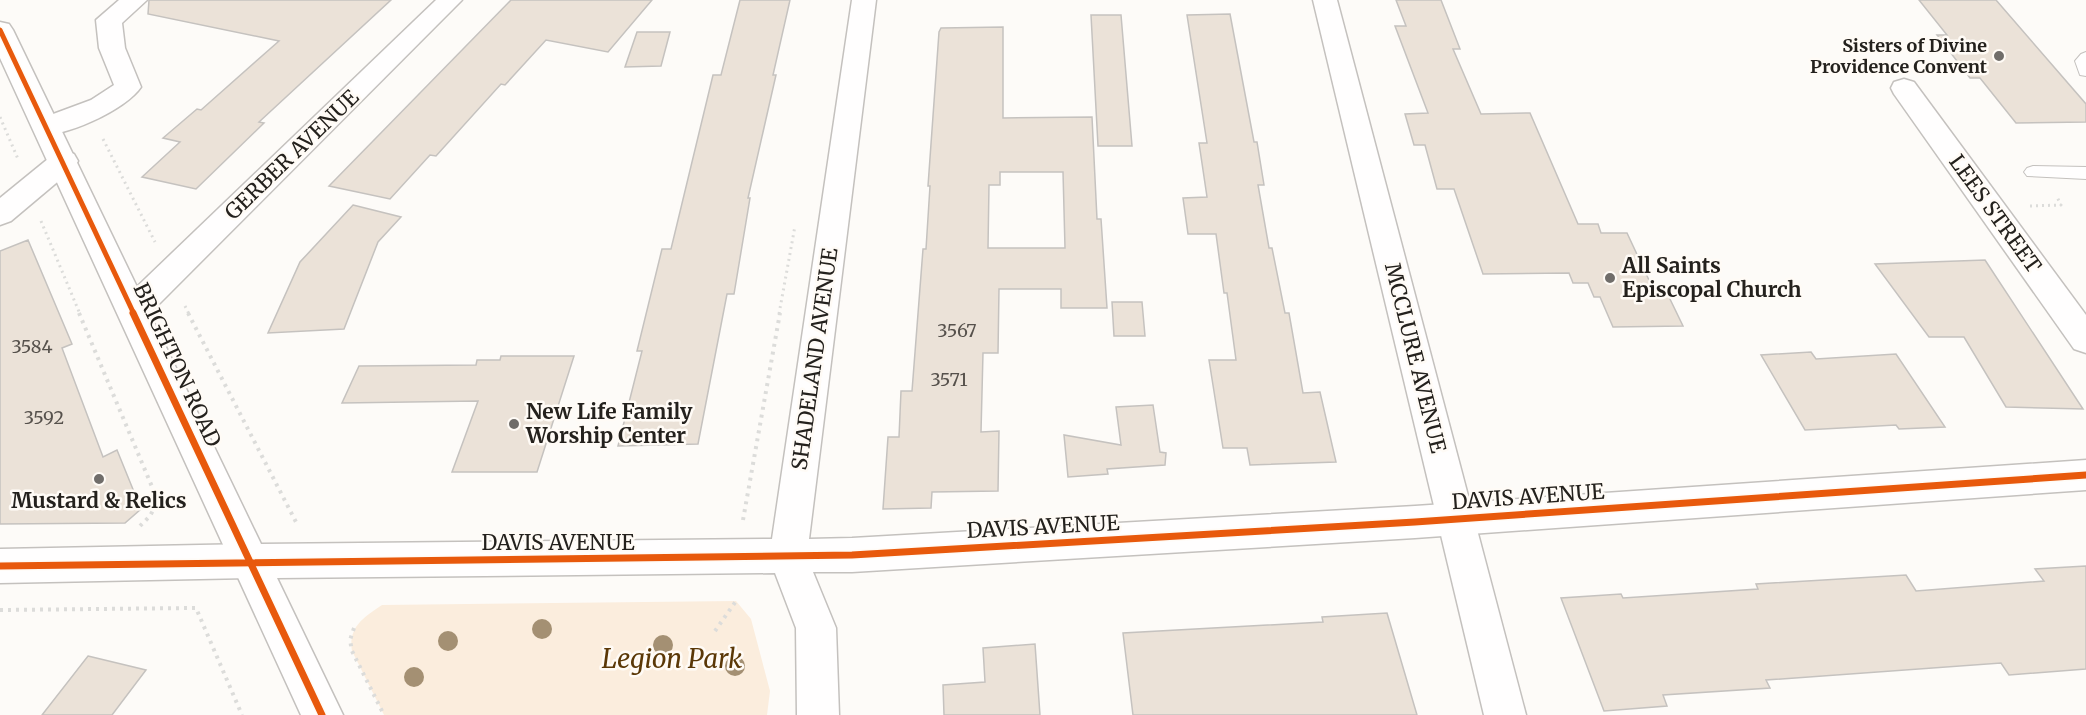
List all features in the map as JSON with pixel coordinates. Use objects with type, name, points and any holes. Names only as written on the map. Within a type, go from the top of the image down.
[{"type":"street","points":[[47,127],[106,104],[119,97],[128,87],[114,59],[108,37],[110,10],[135,0]]},
{"type":"street","name":"GERBER AVENUE","points":[[133,310],[450,0]]},
{"type":"street","name":"SHADELAND AVENUE","points":[[818,715],[816,628],[788,557],[864,0]]},
{"type":"street","name":"MCCLURE AVENUE","points":[[1325,0],[1505,715]]},
{"type":"street","name":"BRIGHTON ROAD","points":[[2,39],[47,127],[322,715]]},
{"type":"street","name":"LEES STREET","points":[[1904,88],[2086,340]]},
{"type":"street","points":[[0,214],[63,161]]},
{"type":"street","name":"DAVIS AVENUE","points":[[0,566],[876,554],[1455,519],[2086,475]]},
{"type":"lane","points":[[2086,57],[2083,61],[2086,71]]},
{"type":"lane","points":[[2040,172],[2086,173]]},
{"type":"path","points":[[0,117],[158,501],[150,516],[140,526],[131,530]]},
{"type":"path","points":[[108,135],[102,140],[155,243]]},
{"type":"path","points":[[1990,207],[2061,205],[2040,172]]},
{"type":"path","points":[[742,529],[795,223]]},
{"type":"path","points":[[182,299],[302,534]]},
{"type":"path","points":[[715,631],[736,601]]},
{"type":"path","points":[[0,610],[196,608],[242,715]]},
{"type":"path","points":[[354,628],[350,640],[352,651],[384,715]]},
{"type":"green space","name":"Legion Park","points":[[736,601],[751,619],[770,691],[767,715],[384,715],[352,651],[351,643],[352,635],[359,624],[382,605]]},
{"type":"building","points":[[149,0],[391,0],[259,122],[264,123],[196,189],[142,177],[180,142],[163,138],[197,109],[201,110],[279,41],[148,14]]},
{"type":"building","points":[[511,0],[652,0],[608,52],[546,40],[505,85],[501,84],[436,156],[430,155],[390,199],[329,186]]},
{"type":"building","points":[[740,0],[790,0],[773,75],[776,75],[748,198],[750,198],[734,294],[727,294],[698,444],[618,446],[642,351],[637,351],[662,249],[671,249],[713,75],[721,75]]},
{"type":"building","points":[[1396,0],[1441,0],[1460,49],[1453,49],[1481,114],[1530,113],[1578,224],[1598,224],[1601,233],[1627,233],[1656,295],[1668,295],[1683,326],[1613,327],[1600,297],[1594,297],[1588,283],[1573,283],[1569,273],[1483,274],[1454,189],[1437,189],[1425,145],[1414,145],[1405,114],[1428,113],[1395,26],[1406,26]]},
{"type":"building","name":"Sisters of Divine Providence Convent","points":[[1919,0],[1996,0],[2086,104],[2086,122],[2016,123],[1980,78],[1970,78],[1937,35],[1947,35]]},
{"type":"building","points":[[1230,14],[1254,142],[1257,142],[1264,185],[1258,185],[1269,248],[1272,248],[1285,313],[1289,313],[1303,393],[1320,392],[1336,462],[1250,465],[1247,448],[1223,448],[1209,360],[1236,360],[1227,293],[1224,293],[1216,234],[1188,234],[1183,198],[1207,197],[1199,143],[1207,143],[1187,15]]},
{"type":"building","points":[[1091,15],[1121,15],[1132,146],[1098,146]]},
{"type":"building","points":[[1003,27],[1003,118],[1092,117],[1097,219],[1101,219],[1107,308],[1061,308],[1061,289],[999,289],[998,353],[983,353],[981,432],[999,431],[998,491],[932,492],[931,508],[883,509],[888,437],[899,437],[901,391],[912,391],[923,249],[926,249],[930,186],[928,186],[941,28]],"holes":[[[1000,172],[1063,172],[1065,248],[988,248],[989,185],[1000,185]]]},
{"type":"building","points":[[637,32],[670,32],[661,66],[625,67]]},
{"type":"building","points":[[353,205],[401,217],[378,242],[344,329],[268,333],[300,262]]},
{"type":"building","points":[[28,240],[72,344],[62,348],[103,457],[117,450],[141,509],[125,523],[0,524],[0,251]]},
{"type":"building","points":[[1985,260],[2083,409],[2006,407],[1964,337],[1929,337],[1875,264]]},
{"type":"building","points":[[1112,302],[1142,302],[1145,336],[1114,336]]},
{"type":"building","points":[[1811,352],[1816,359],[1896,354],[1945,427],[1899,429],[1896,425],[1805,430],[1761,355]]},
{"type":"building","name":"New Life Family Worship Center","points":[[501,356],[574,356],[537,472],[452,472],[478,401],[342,403],[359,366],[476,365],[477,360],[500,360]]},
{"type":"building","points":[[1153,405],[1160,452],[1166,453],[1165,465],[1107,469],[1108,474],[1068,477],[1064,435],[1121,445],[1116,407]]},
{"type":"building","points":[[2086,566],[2086,669],[2009,675],[2001,663],[1766,680],[1770,688],[1663,695],[1667,706],[1604,711],[1561,598],[1621,594],[1623,598],[1758,589],[1756,584],[1906,575],[1916,591],[2044,581],[2035,569]]},
{"type":"building","points":[[1387,613],[1417,715],[1133,715],[1123,633],[1323,622],[1322,617]]},
{"type":"building","points":[[1035,644],[1040,715],[944,715],[943,685],[985,682],[983,648]]},
{"type":"building","points":[[88,656],[146,670],[112,715],[42,715]]},
{"type":"cycle path","points":[[0,30],[322,715]]},
{"type":"cycle path","points":[[0,566],[852,555],[1415,522],[2086,475]]},
{"type":"place","name":"Sisters of Divine Providence Convent","points":[[1999,56]]},
{"type":"place","name":"All Saints Episcopal Church","points":[[1610,278]]},
{"type":"place","name":"New Life Family Worship Center","points":[[514,424]]},
{"type":"place","name":"Mustard & Relics","points":[[99,479]]}]
